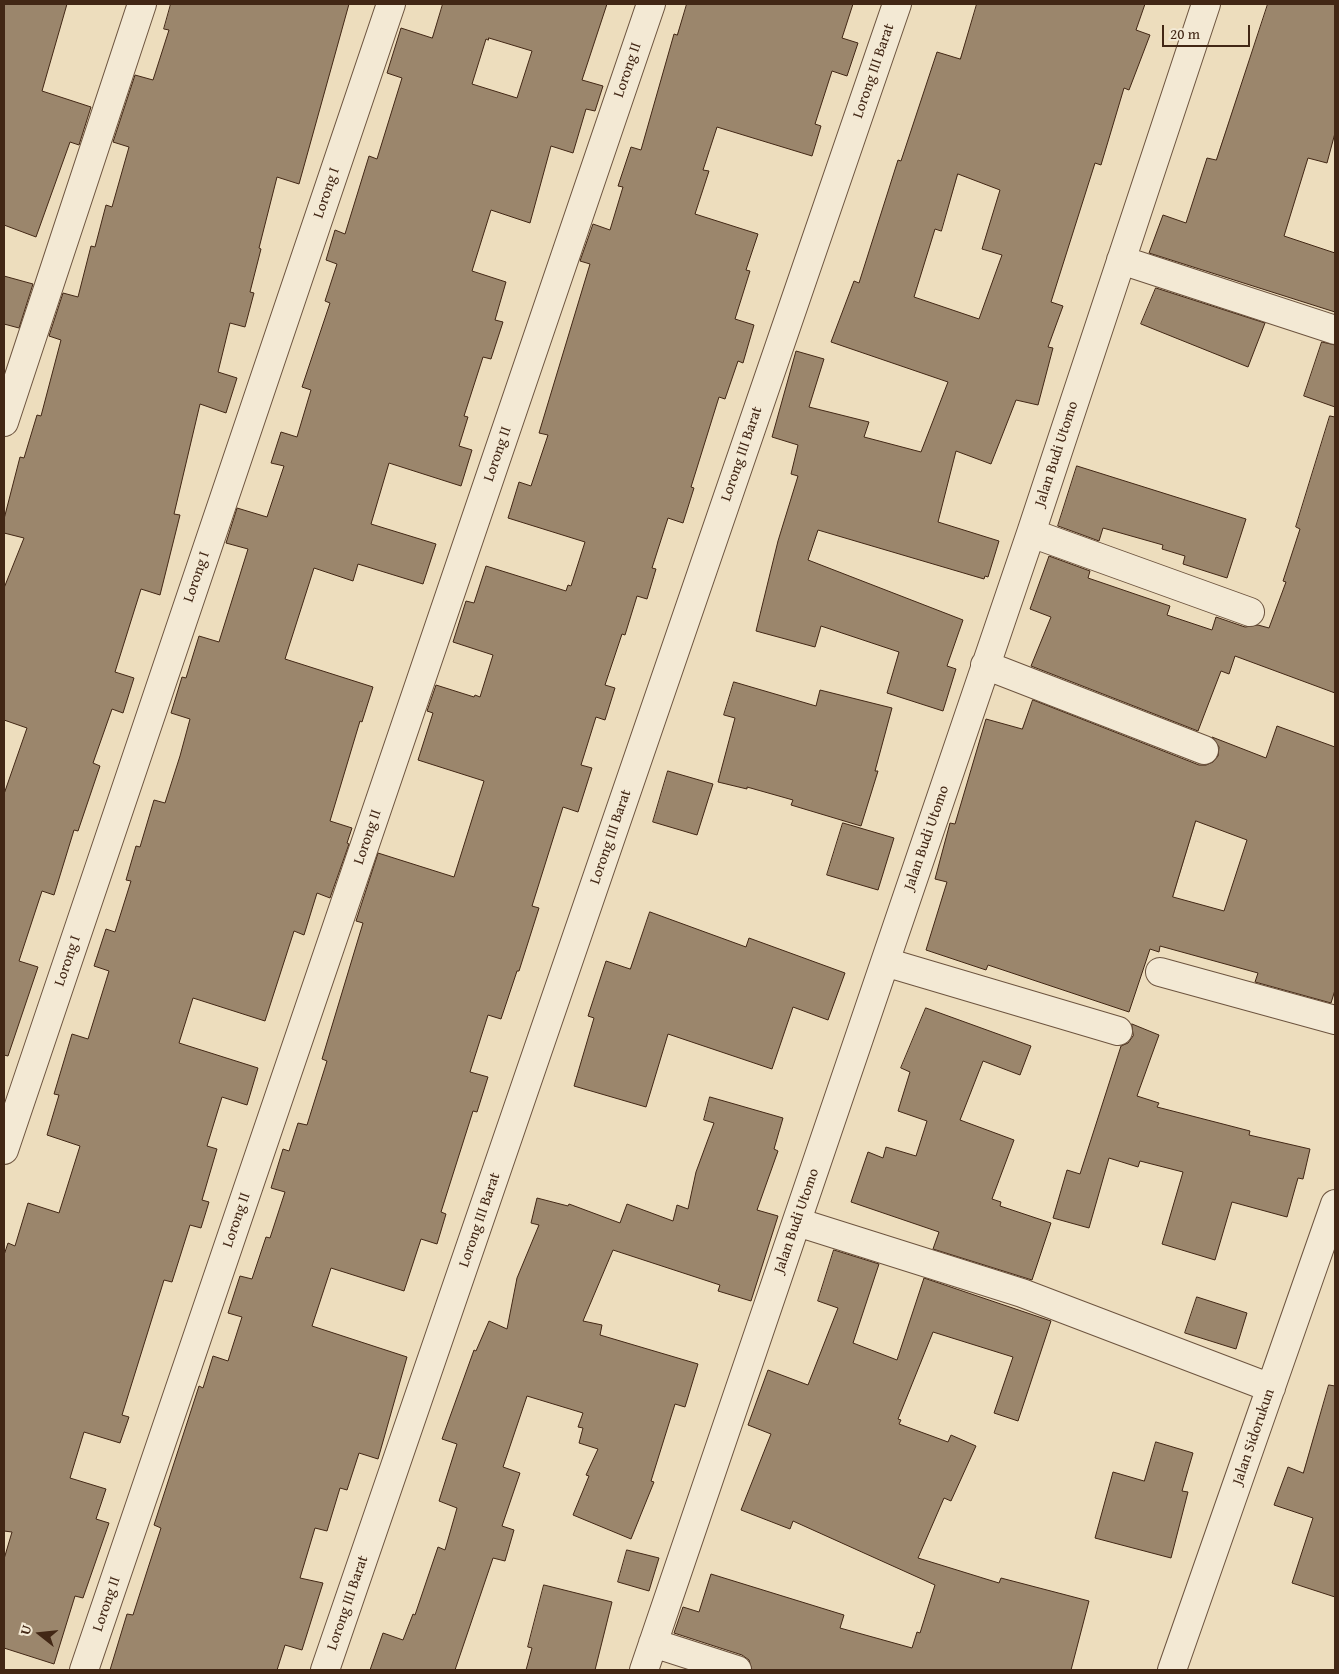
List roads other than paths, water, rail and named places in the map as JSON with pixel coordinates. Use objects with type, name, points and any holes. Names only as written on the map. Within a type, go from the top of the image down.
[{"type":"street","points":[[4,422],[142,4]]},
{"type":"street","name":"Lorong I","points":[[4,1150],[391,4]]},
{"type":"street","name":"Lorong II","points":[[84,1670],[651,4]]},
{"type":"street","name":"Lorong III Barat","points":[[325,1670],[897,4]]},
{"type":"street","name":"Jalan Budi Utomo","points":[[644,1670],[1031,533],[1206,4]]},
{"type":"street","points":[[1121,260],[1335,330]]},
{"type":"street","points":[[1031,533],[1250,612]]},
{"type":"street","points":[[985,665],[1204,750]]},
{"type":"street","points":[[885,962],[1118,1031]]},
{"type":"street","points":[[1160,972],[1335,1020]]},
{"type":"street","name":"Jalan Sidorukun","points":[[1172,1670],[1335,1204]]},
{"type":"street","points":[[797,1222],[1022,1293],[1271,1388]]},
{"type":"street","points":[[653,1644],[737,1670]]}]
